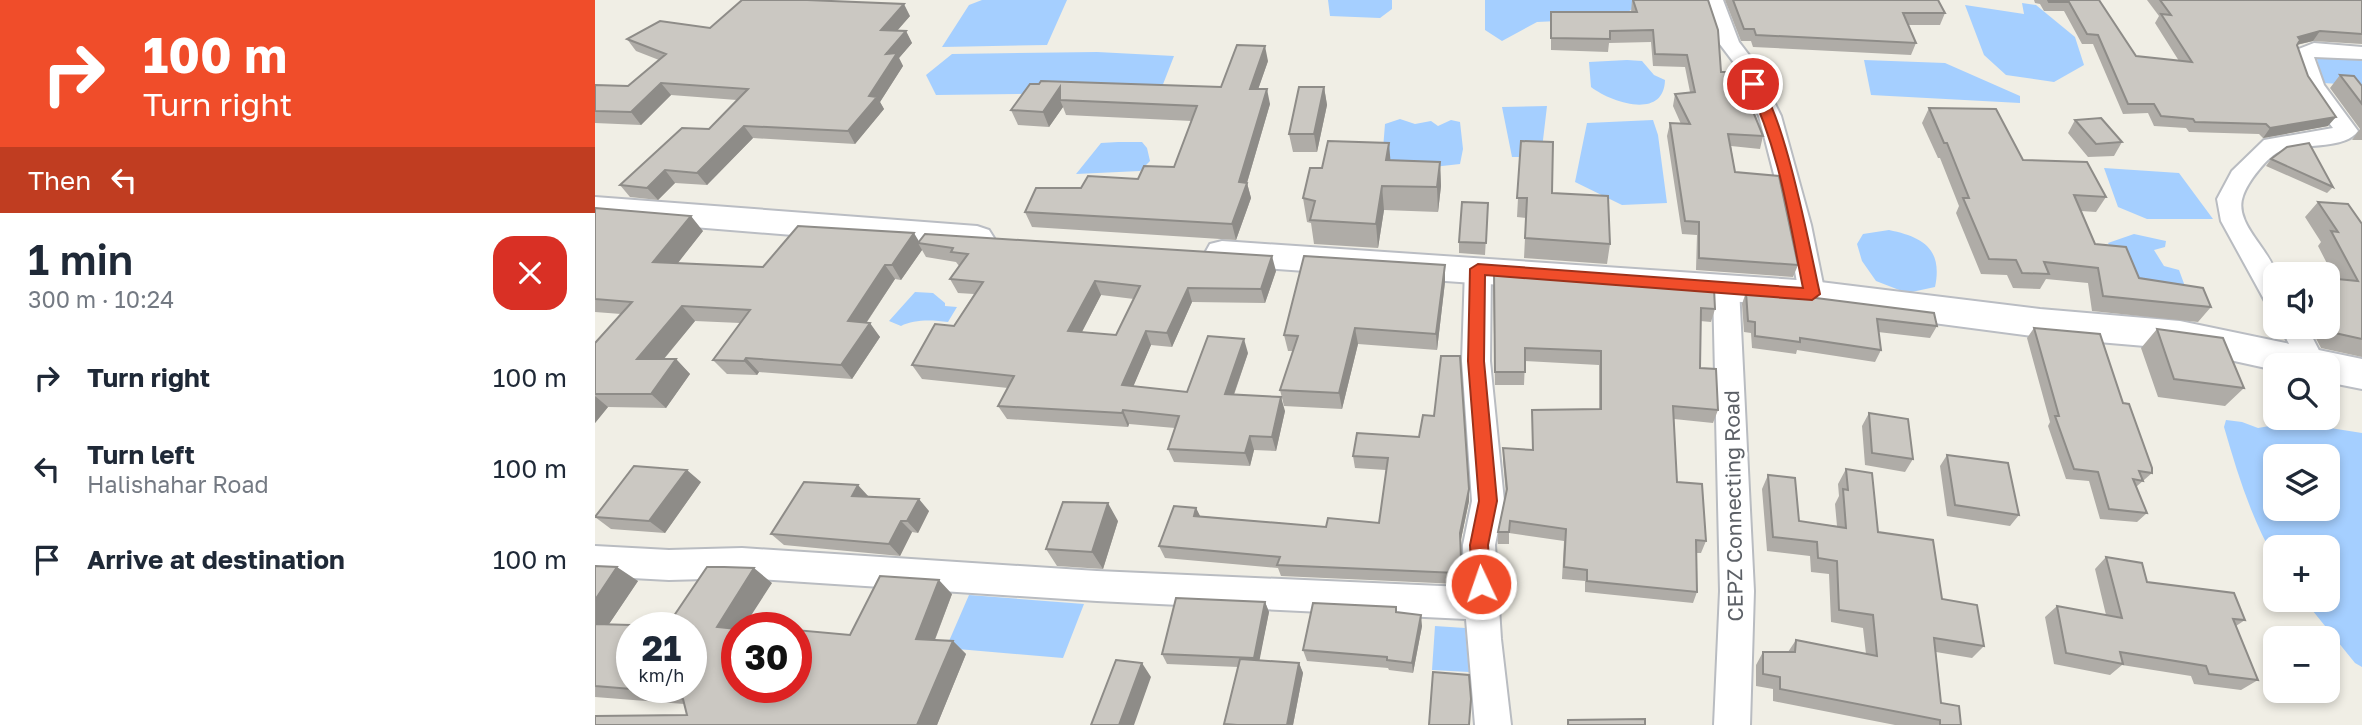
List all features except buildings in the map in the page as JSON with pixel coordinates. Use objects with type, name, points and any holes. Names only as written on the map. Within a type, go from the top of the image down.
[{"type":"street","points":[[1713,0],[1729,43],[1745,63],[1770,117],[1799,225],[1812,294]]},
{"type":"street","points":[[2263,275],[2233,221],[2229,199],[2241,176],[2272,145],[2329,137],[2347,131],[2312,82],[2304,66],[2303,54],[2314,49],[2362,53]]},
{"type":"street","points":[[595,208],[824,229],[1005,240]]},
{"type":"street","points":[[1186,251],[1812,294],[2040,323],[2180,335],[2265,353]]},
{"type":"street","points":[[1478,269],[1476,361],[1488,501],[1479,545],[1493,725]]},
{"type":"street","name":"CEPZ Connecting Road","points":[[1726,287],[1738,591],[1732,725]]},
{"type":"street","points":[[2340,369],[2362,374]]},
{"type":"street","points":[[595,561],[669,565],[742,563],[1097,586],[1179,587],[1482,604]]},
{"type":"water","points":[[982,0],[1067,0],[1047,45],[942,47],[969,5]]},
{"type":"water","points":[[1328,0],[1392,0],[1392,9],[1380,18],[1330,16]]},
{"type":"water","points":[[1485,0],[1644,0],[1620,18],[1537,22],[1502,41],[1485,30]]},
{"type":"water","points":[[2022,3],[2036,5],[2075,37],[2084,65],[2054,82],[2006,75],[1984,55],[1965,5],[2024,14]]},
{"type":"water","points":[[1097,52],[1174,56],[1160,92],[936,95],[926,75],[952,54]]},
{"type":"water","points":[[2316,55],[2362,58],[2362,95],[2357,85],[2323,83]]},
{"type":"water","points":[[1864,60],[1945,63],[2020,96],[2020,103],[1871,95]]},
{"type":"water","points":[[1642,61],[1654,75],[1665,80],[1662,92],[1656,100],[1647,104],[1623,102],[1591,87],[1589,62]]},
{"type":"water","points":[[1547,106],[1541,157],[1512,157],[1502,107]]},
{"type":"water","points":[[1400,119],[1415,124],[1431,121],[1438,126],[1451,120],[1460,122],[1463,149],[1460,164],[1397,171],[1383,149],[1385,124]]},
{"type":"water","points":[[1653,120],[1658,135],[1667,203],[1622,205],[1575,182],[1587,123]]},
{"type":"water","points":[[1142,142],[1147,148],[1150,161],[1140,171],[1076,174],[1101,143]]},
{"type":"water","points":[[2104,168],[2179,173],[2213,219],[2147,219],[2118,207]]},
{"type":"water","points":[[1889,230],[1912,237],[1928,247],[1936,263],[1935,287],[1907,293],[1876,281],[1862,261],[1857,244],[1863,234]]},
{"type":"water","points":[[2134,234],[2166,241],[2165,247],[2154,250],[2164,266],[2179,270],[2186,289],[2134,290],[2108,243]]},
{"type":"water","points":[[915,292],[933,293],[945,306],[957,307],[948,322],[918,321],[901,326],[889,321]]},
{"type":"water","points":[[2226,420],[2263,427],[2263,430],[2340,430],[2362,433],[2362,667],[2355,663],[2340,644],[2340,626],[2325,626],[2314,612],[2340,612],[2340,535],[2263,536],[2224,427]]},
{"type":"water","points":[[969,595],[1084,604],[1063,658],[946,648]]},
{"type":"water","points":[[1435,626],[1465,628],[1469,672],[1432,670]]},
{"type":"route","points":[[1481,584],[1479,545],[1488,501],[1476,361],[1478,269],[1812,294],[1788,181],[1770,117],[1753,84]]}]
